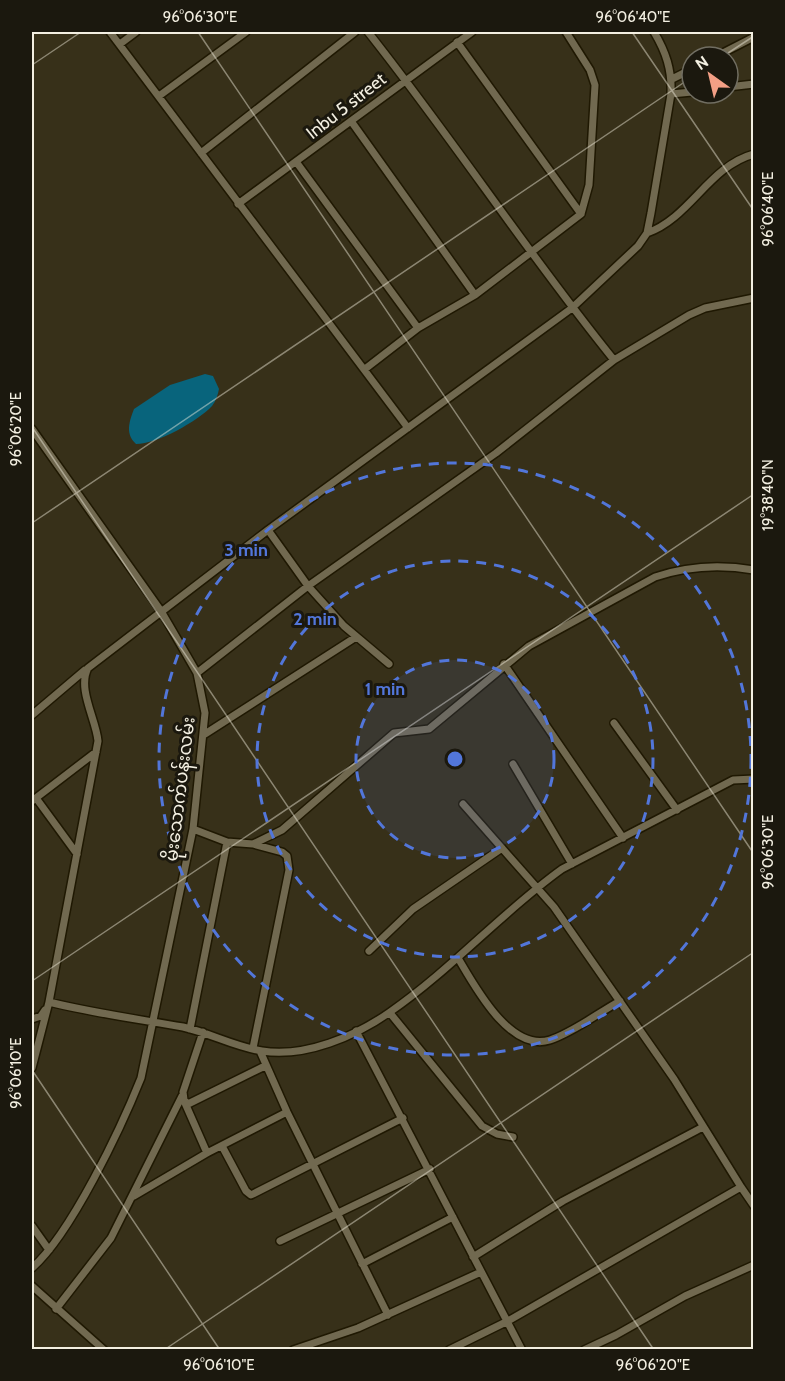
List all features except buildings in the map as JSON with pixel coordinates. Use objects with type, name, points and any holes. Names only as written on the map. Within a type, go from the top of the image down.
[{"type":"street","points":[[110,32],[408,428]]},
{"type":"street","points":[[120,44],[136,32]]},
{"type":"street","points":[[159,96],[246,32]]},
{"type":"street","points":[[201,153],[355,32]]},
{"type":"street","points":[[368,32],[406,79],[572,308],[614,360]]},
{"type":"street","name":"Inbu 5 street","points":[[238,204],[297,163],[406,79],[472,32]]},
{"type":"street","points":[[365,369],[418,328],[476,295],[581,214],[589,185],[596,85],[591,70],[566,32]]},
{"type":"street","points":[[647,233],[672,79],[668,60],[654,32]]},
{"type":"street","points":[[738,45],[753,37]]},
{"type":"street","points":[[457,42],[581,214]]},
{"type":"street","points":[[672,79],[680,75]]},
{"type":"street","points":[[671,94],[680,93]]},
{"type":"street","points":[[351,121],[476,295]]},
{"type":"street","points":[[32,715],[88,668],[268,530],[572,308],[622,264],[647,233],[666,225],[736,159],[753,154]]},
{"type":"street","points":[[297,163],[418,328]]},
{"type":"street","points":[[197,673],[308,585],[496,453],[614,360],[689,315],[705,308],[753,298]]},
{"type":"street","name":"မိုးသောက်ပန်းလမ်း","points":[[32,429],[161,611],[197,673],[205,713],[205,734],[193,829],[141,1077],[129,1107],[89,1184],[49,1250],[32,1268]]},
{"type":"street","points":[[268,530],[308,585],[356,637],[389,664]]},
{"type":"street","points":[[253,844],[282,830],[394,733],[429,729],[529,645],[666,573],[699,567],[753,570]]},
{"type":"street","points":[[205,734],[356,637]]},
{"type":"street","points":[[504,664],[623,838]]},
{"type":"street","points":[[32,1068],[48,1002],[96,752],[97,726],[84,684],[88,668]]},
{"type":"street","points":[[614,723],[677,810]]},
{"type":"street","points":[[77,854],[34,800],[96,752]]},
{"type":"street","points":[[513,764],[572,864]]},
{"type":"street","points":[[48,1002],[190,1029],[257,1049],[291,1050],[324,1044],[356,1031],[390,1012],[458,958],[537,887],[572,864],[733,780],[753,779]]},
{"type":"street","points":[[463,804],[554,907],[674,1079],[753,1206]]},
{"type":"street","points":[[193,829],[227,842],[253,844],[282,852],[289,863],[257,1049],[388,1315]]},
{"type":"street","points":[[190,1029],[227,842]]},
{"type":"street","points":[[369,951],[413,909],[502,848]]},
{"type":"street","points":[[458,958],[486,1005],[502,1022],[522,1036],[535,1040],[552,1040],[620,1000]]},
{"type":"street","points":[[32,1019],[41,1016],[48,1002]]},
{"type":"street","points":[[390,1012],[482,1126],[497,1134],[513,1137]]},
{"type":"street","points":[[356,1031],[404,1118],[522,1350]]},
{"type":"street","points":[[56,1310],[111,1238],[134,1196],[183,1098],[203,1032]]},
{"type":"street","points":[[183,1098],[190,1104],[265,1066]]},
{"type":"street","points":[[183,1098],[207,1153]]},
{"type":"street","points":[[134,1196],[207,1153],[287,1112]]},
{"type":"street","points":[[222,1146],[246,1191],[251,1195],[404,1118]]},
{"type":"street","points":[[473,1257],[572,1196],[703,1126]]},
{"type":"street","points":[[280,1241],[430,1169]]},
{"type":"street","points":[[448,1350],[508,1321],[741,1187]]},
{"type":"street","points":[[362,1264],[453,1217]]},
{"type":"street","points":[[32,1226],[49,1250]]},
{"type":"street","points":[[584,1350],[616,1335],[685,1296],[753,1265]]},
{"type":"street","points":[[293,1350],[388,1315],[481,1272]]},
{"type":"street","points":[[32,1286],[56,1310],[104,1350]]},
{"type":"water","points":[[205,374],[213,376],[219,389],[212,406],[177,431],[155,440],[136,444],[129,432],[134,409],[170,385]]}]
